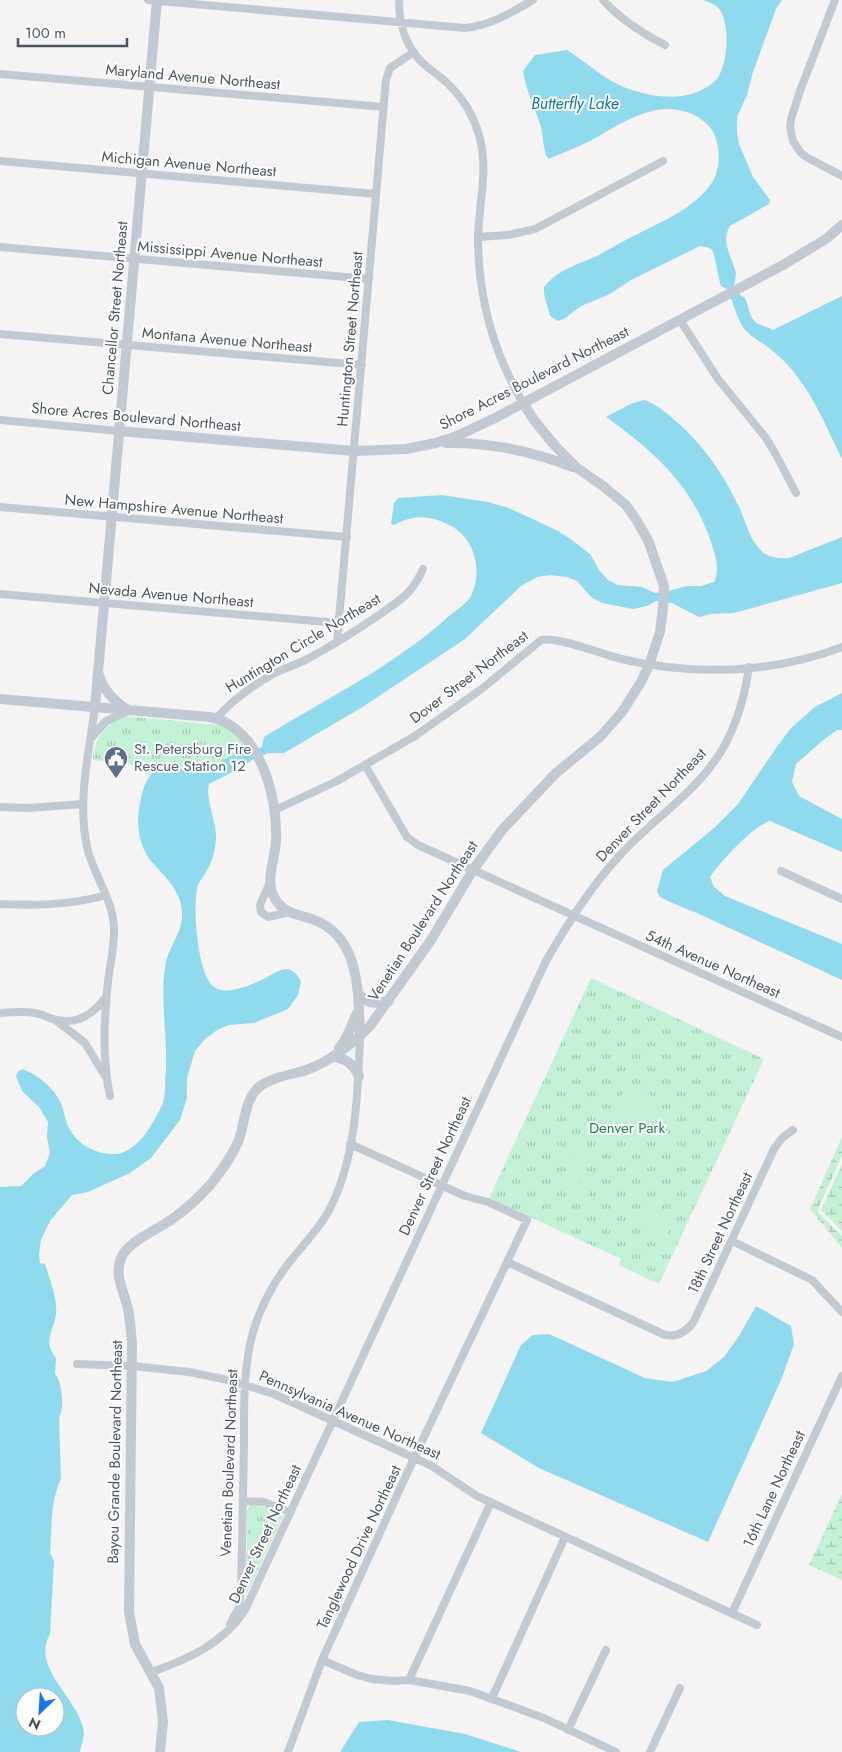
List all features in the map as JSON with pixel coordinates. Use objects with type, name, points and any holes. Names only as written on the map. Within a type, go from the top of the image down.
[{"type":"street","points":[[154,0],[476,27],[507,15],[533,0]]},
{"type":"street","name":"Chancellor Street Northeast","points":[[95,707],[142,173],[154,0]]},
{"type":"street","name":"Venetian Boulevard Northeast","points":[[227,1631],[236,1612],[241,1593],[245,1384],[252,1338],[265,1303],[286,1267],[313,1234],[327,1213],[340,1184],[350,1144],[359,1076],[360,1036],[370,1026],[431,940],[472,870],[502,830],[556,772],[600,737],[622,712],[642,682],[650,665],[660,632],[663,608],[664,586],[648,540],[626,505],[576,468],[546,435],[523,403],[507,374],[491,332],[482,288],[478,237],[484,167],[483,152],[476,126],[458,95],[423,64],[414,52],[400,22],[399,0]]},
{"type":"street","points":[[603,0],[627,22],[644,34],[666,45]]},
{"type":"street","points":[[835,0],[800,91],[790,127],[793,141],[801,153],[842,176]]},
{"type":"street","name":"Huntington Street Northeast","points":[[337,642],[388,72],[395,64],[414,52]]},
{"type":"street","name":"Maryland Avenue Northeast","points":[[0,74],[384,107]]},
{"type":"street","name":"Michigan Avenue Northeast","points":[[0,161],[376,194]]},
{"type":"street","points":[[478,237],[508,235],[535,229],[663,161]]},
{"type":"street","name":"Shore Acres Boulevard Northeast","points":[[0,420],[354,451],[406,449],[436,443],[457,436],[523,403],[680,320],[810,250],[842,225]]},
{"type":"street","name":"Mississippi Avenue Northeast","points":[[0,248],[369,279]]},
{"type":"street","points":[[680,320],[718,379],[766,438],[796,493]]},
{"type":"street","name":"Montana Avenue Northeast","points":[[0,334],[362,366]]},
{"type":"street","name":"Venetian Boulevard Northeast","points":[[436,443],[504,446],[531,452],[576,468]]},
{"type":"street","name":"New Hampshire Avenue Northeast","points":[[0,507],[347,537]]},
{"type":"street","name":"Huntington Circle Northeast","points":[[216,718],[228,706],[264,680],[310,658],[337,642],[409,593],[417,583],[423,569]]},
{"type":"street","name":"Nevada Avenue Northeast","points":[[0,594],[339,623]]},
{"type":"street","name":"Dover Street Northeast","points":[[275,810],[365,765],[415,736],[448,714],[541,640],[554,639],[650,665],[704,670],[749,667],[812,657],[842,647]]},
{"type":"street","name":"Denver Street Northeast","points":[[152,1672],[194,1655],[214,1642],[240,1618],[245,1610],[546,961],[572,916],[620,855],[688,791],[712,765],[722,750],[738,715],[747,684],[749,667]]},
{"type":"street","points":[[98,671],[108,693],[116,702],[130,710]]},
{"type":"street","points":[[0,699],[216,718],[227,722],[242,733],[260,762],[270,788],[275,810],[276,843],[270,882],[260,905],[261,912],[268,917],[290,912]]},
{"type":"street","points":[[95,707],[85,773],[83,804],[84,827],[88,849],[106,895],[114,924],[104,1036],[106,1078],[110,1096]]},
{"type":"street","points":[[91,739],[106,721],[130,710]]},
{"type":"street","name":"54th Avenue Northeast","points":[[365,765],[407,838],[426,849],[842,1037]]},
{"type":"street","points":[[0,807],[28,808],[83,804]]},
{"type":"street","points":[[781,872],[842,899]]},
{"type":"street","points":[[270,882],[272,892],[277,901],[290,912],[321,923],[336,934],[350,954],[354,966],[358,993],[360,1036]]},
{"type":"street","points":[[0,904],[55,904],[92,899],[106,895]]},
{"type":"street","points":[[358,993],[363,999],[373,1004],[388,1001]]},
{"type":"street","points":[[1,1013],[15,1011],[37,1013],[56,1020],[73,1021],[94,1011],[106,997]]},
{"type":"street","points":[[332,1057],[346,1038],[359,1008]]},
{"type":"street","points":[[56,1020],[85,1043],[106,1078]]},
{"type":"street","name":"Bayou Grande Boulevard Northeast","points":[[160,1752],[163,1722],[159,1688],[136,1644],[129,1612],[133,1366],[131,1326],[119,1277],[119,1264],[129,1246],[158,1229],[185,1209],[212,1182],[235,1148],[242,1130],[248,1104],[257,1089],[269,1081],[309,1069],[332,1057],[360,1036]]},
{"type":"street","points":[[332,1057],[342,1058],[350,1062],[359,1076]]},
{"type":"street","name":"18th Street Northeast","points":[[507,1262],[665,1335],[681,1334],[691,1327],[774,1149],[782,1138],[793,1130]]},
{"type":"street","points":[[350,1144],[442,1186]]},
{"type":"street","name":"Tanglewood Drive Northeast","points":[[288,1752],[322,1660],[414,1458],[527,1220],[488,1202],[465,1196],[442,1186]]},
{"type":"street","points":[[732,1241],[812,1280],[842,1312]]},
{"type":"street","name":"Pennsylvania Avenue Northeast","points":[[77,1364],[164,1368],[207,1374],[274,1394],[443,1472],[463,1488],[491,1502],[757,1625]]},
{"type":"street","name":"16th Lane Northeast","points":[[732,1613],[842,1376]]},
{"type":"street","points":[[243,1501],[264,1502],[290,1512]]},
{"type":"street","points":[[409,1680],[491,1502]]},
{"type":"street","points":[[492,1698],[565,1537]]},
{"type":"street","points":[[568,1730],[606,1650]]},
{"type":"street","points":[[322,1660],[357,1675],[394,1681],[409,1680],[444,1685],[492,1698],[544,1718],[616,1752]]},
{"type":"street","points":[[650,1752],[680,1688]]},
{"type":"green space","points":[[122,716],[220,725],[240,738],[250,752],[196,770],[180,767],[160,768],[154,771],[142,766],[93,760],[95,746],[101,734],[110,724]]},
{"type":"green space","name":"Denver Park","points":[[591,978],[764,1059],[659,1284],[619,1265],[621,1259],[489,1198]]},
{"type":"green space","points":[[633,1089],[652,1096],[659,1107],[658,1120],[647,1132],[624,1139],[616,1117],[616,1103],[625,1092]]},
{"type":"green space","points":[[842,1137],[842,1156],[818,1209],[819,1213],[842,1236],[842,1248],[810,1209]]},
{"type":"green space","points":[[575,1150],[590,1157],[577,1186],[561,1179]]},
{"type":"green space","points":[[842,1164],[842,1231],[821,1210]]},
{"type":"green space","points":[[583,1174],[596,1180],[586,1200],[574,1194]]},
{"type":"green space","points":[[650,1204],[661,1209],[650,1233],[639,1228]]},
{"type":"green space","points":[[664,1211],[675,1216],[664,1240],[653,1235]]},
{"type":"green space","points":[[842,1494],[842,1580],[809,1565]]},
{"type":"green space","points":[[251,1505],[268,1507],[281,1512],[283,1516],[246,1594],[247,1511]]},
{"type":"water","name":"Butterfly Lake","points":[[703,0],[782,0],[776,9],[753,72],[747,95],[737,117],[739,144],[753,177],[770,200],[769,204],[730,226],[727,232],[726,244],[736,273],[734,285],[740,295],[745,298],[751,316],[758,324],[773,330],[842,296],[842,459],[816,405],[793,371],[776,354],[751,336],[743,327],[727,289],[721,286],[713,252],[709,248],[700,246],[631,280],[608,295],[581,306],[564,319],[558,321],[550,316],[544,287],[550,281],[563,271],[599,255],[672,217],[694,202],[711,184],[718,167],[719,153],[713,132],[702,120],[692,114],[665,109],[639,115],[590,141],[548,159],[540,124],[523,71],[535,55],[567,50],[616,84],[635,91],[666,97],[697,92],[706,88],[719,75],[723,67],[726,46],[723,16],[716,6]]},
{"type":"water","points":[[645,400],[662,409],[695,440],[712,460],[732,493],[752,538],[764,553],[776,558],[789,558],[842,537],[842,583],[734,613],[711,614],[699,617],[672,603],[656,601],[647,606],[633,609],[602,603],[591,597],[577,581],[567,577],[550,575],[537,577],[521,586],[465,639],[361,708],[284,753],[268,753],[209,784],[208,790],[216,840],[210,865],[198,885],[196,894],[197,939],[203,969],[214,987],[223,990],[247,986],[275,972],[286,969],[291,970],[301,981],[298,995],[288,1009],[254,1023],[229,1025],[217,1030],[205,1039],[195,1051],[187,1078],[187,1098],[180,1120],[151,1158],[130,1173],[88,1192],[72,1195],[50,1221],[41,1240],[40,1263],[45,1264],[56,1302],[55,1320],[49,1341],[56,1358],[55,1374],[61,1389],[62,1402],[59,1417],[61,1479],[57,1488],[52,1516],[50,1553],[54,1561],[50,1634],[46,1647],[46,1659],[60,1687],[15,1687],[15,1737],[65,1737],[65,1694],[81,1720],[84,1735],[80,1752],[0,1752],[0,1187],[21,1186],[33,1174],[45,1166],[50,1153],[47,1138],[48,1122],[39,1107],[22,1091],[16,1076],[22,1069],[44,1082],[58,1097],[72,1134],[87,1147],[106,1154],[122,1153],[137,1143],[157,1116],[163,1103],[166,1054],[163,1002],[164,975],[168,955],[181,924],[182,911],[175,889],[151,861],[141,841],[138,825],[139,810],[146,783],[153,772],[163,767],[191,770],[202,769],[241,751],[247,753],[262,747],[264,737],[406,651],[467,601],[475,586],[476,566],[471,547],[466,539],[444,522],[429,518],[409,519],[394,525],[391,524],[394,503],[398,498],[441,495],[488,502],[509,508],[558,531],[572,540],[591,555],[599,570],[608,580],[618,585],[642,587],[655,593],[686,586],[701,586],[714,582],[717,568],[715,555],[695,505],[656,457],[606,417],[630,404]]},
{"type":"water","points":[[842,693],[842,730],[837,730],[796,764],[792,782],[799,796],[842,819],[842,852],[770,821],[755,829],[721,862],[710,877],[714,887],[725,896],[842,944],[842,980],[672,903],[660,897],[657,891],[663,870],[714,828],[738,804],[791,728],[815,707]]},
{"type":"water","points":[[756,1306],[791,1326],[794,1344],[781,1380],[708,1542],[539,1468],[481,1433],[521,1345],[533,1335],[549,1334],[645,1378],[673,1382],[706,1371],[724,1357],[739,1336]]},
{"type":"water","points":[[388,1720],[465,1734],[521,1752],[340,1752],[359,1722]]},
{"type":"place","name":"St. Petersburg Fire Rescue Station 12","points":[[116,779]]}]
